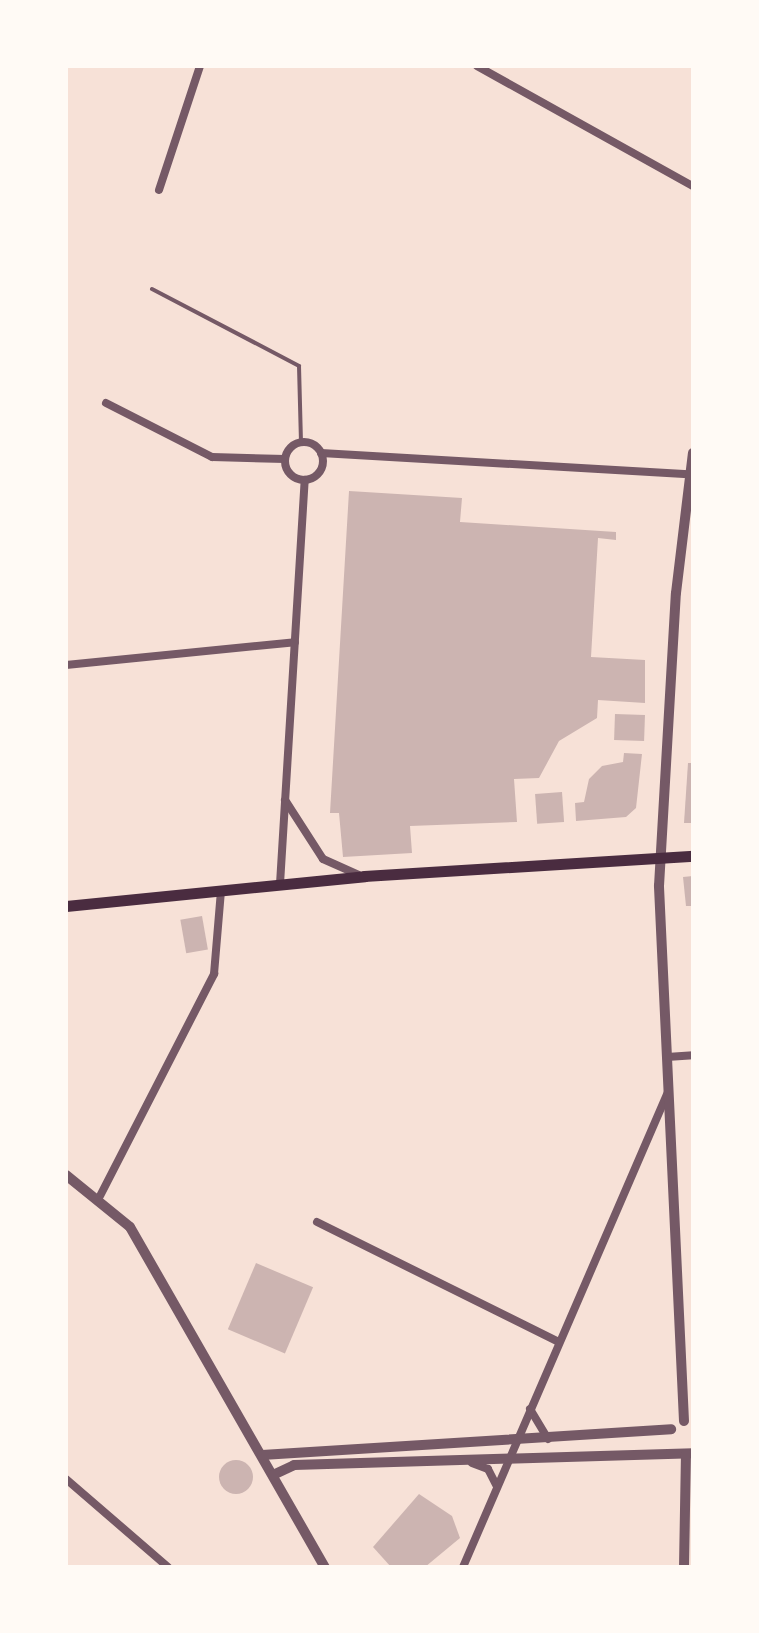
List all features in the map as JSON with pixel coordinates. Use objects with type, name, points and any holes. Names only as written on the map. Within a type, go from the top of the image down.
[{"type":"main road","points":[[66,906],[364,876],[693,856]]},
{"type":"street","points":[[159,190],[200,66]]},
{"type":"street","points":[[477,66],[693,186]]},
{"type":"street","points":[[106,403],[212,457],[285,459],[301,442],[321,453],[688,474]]},
{"type":"street","points":[[305,480],[320,470],[321,453]]},
{"type":"street","points":[[262,1455],[549,1440],[671,1429],[688,1422],[668,1092],[662,858],[688,474],[693,453]]},
{"type":"street","points":[[285,459],[290,474],[305,480]]},
{"type":"street","points":[[280,884],[305,480]]},
{"type":"street","points":[[66,665],[295,642]]},
{"type":"street","points":[[285,800],[323,859],[364,876]]},
{"type":"street","points":[[100,1196],[214,974],[221,890]]},
{"type":"street","points":[[667,1057],[693,1055]]},
{"type":"street","points":[[463,1567],[611,1214],[668,1092]]},
{"type":"street","points":[[66,1175],[100,1196],[130,1227],[325,1567]]},
{"type":"street","points":[[317,1222],[557,1341]]},
{"type":"street","points":[[530,1409],[549,1440]]},
{"type":"street","points":[[671,1429],[674,1450]]},
{"type":"street","points":[[420,1446],[420,1462]]},
{"type":"street","points":[[273,1475],[294,1465],[674,1450],[689,1453],[684,1567]]},
{"type":"street","points":[[456,1461],[485,1466],[496,1485]]},
{"type":"street","points":[[66,1479],[168,1567]]},
{"type":"lane","points":[[152,289],[299,366],[301,442]]},
{"type":"building","points":[[349,491],[462,498],[460,522],[616,532],[616,540],[598,538],[591,657],[645,660],[645,703],[598,700],[597,718],[559,741],[539,778],[514,779],[517,822],[410,826],[412,853],[343,857],[339,813],[330,813]]},
{"type":"building","points":[[615,714],[645,715],[644,741],[614,740]]},
{"type":"building","points":[[624,753],[642,754],[636,808],[626,817],[576,821],[575,803],[584,802],[589,779],[602,766],[623,762]]},
{"type":"building","points":[[688,763],[693,763],[693,823],[684,823]]},
{"type":"building","points":[[562,792],[564,822],[537,824],[535,794]]},
{"type":"building","points":[[693,876],[693,906],[686,906],[683,877]]},
{"type":"building","points":[[202,916],[208,949],[186,953],[180,920]]},
{"type":"building","points":[[256,1263],[313,1287],[285,1354],[228,1329]]},
{"type":"building","points":[[236,1460],[248,1465],[253,1477],[248,1489],[236,1494],[224,1489],[219,1477],[224,1465]]},
{"type":"building","points":[[419,1494],[452,1516],[460,1538],[425,1567],[391,1567],[373,1547]]}]
